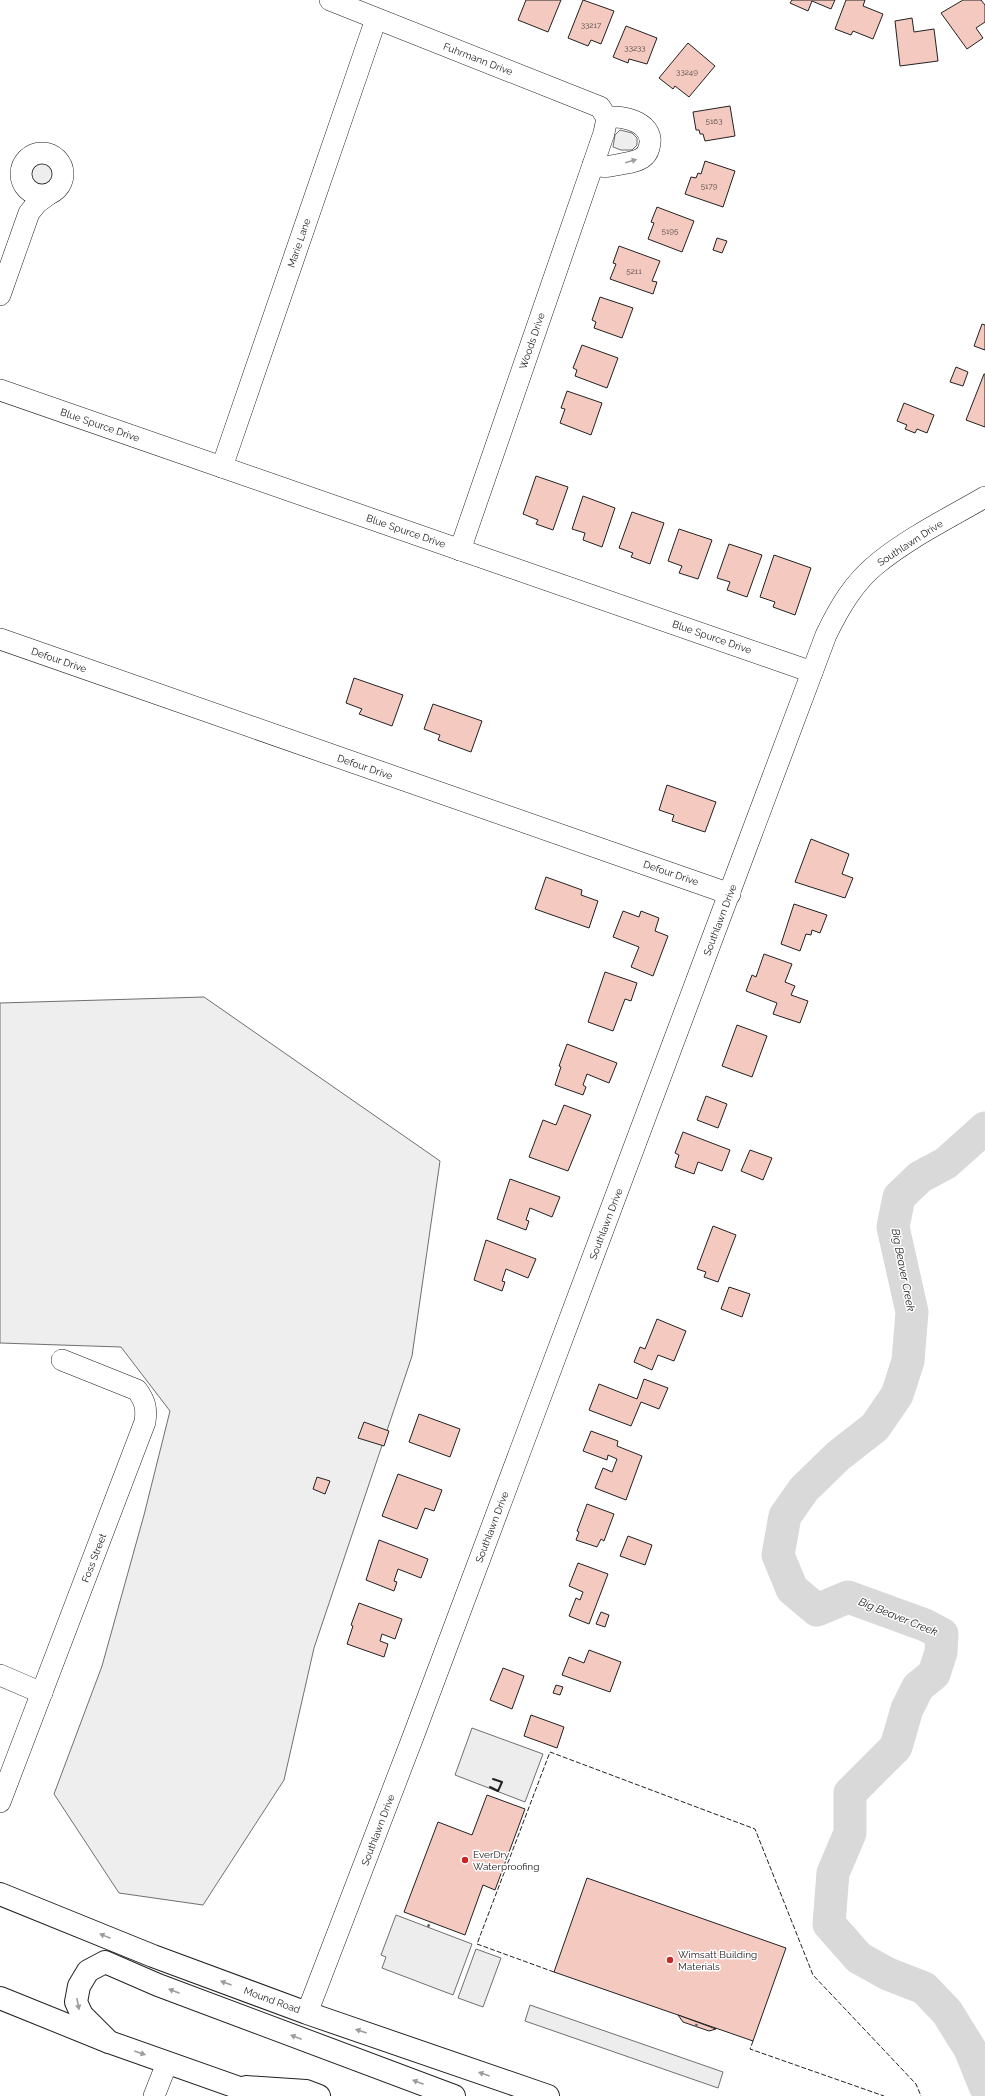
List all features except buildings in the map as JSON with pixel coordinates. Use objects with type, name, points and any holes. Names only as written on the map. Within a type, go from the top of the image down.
[{"type":"main road","name":"Mound Road","points":[[0,1894],[153,1956],[307,2013],[538,2093]]},
{"type":"main road","points":[[109,2042],[82,2015],[76,2002],[79,1986],[88,1970],[106,1962],[158,1985],[454,2096]]},
{"type":"main road","points":[[0,1998],[109,2042],[262,2096]]},
{"type":"main road","points":[[232,2086],[306,2091],[319,2096]]},
{"type":"main road","points":[[500,2096],[538,2093]]},
{"type":"street","name":"Fuhrmann Drive","points":[[330,0],[600,107],[606,125]]},
{"type":"street","name":"Marie Lane","points":[[222,467],[376,19]]},
{"type":"street","points":[[593,165],[603,167],[637,160],[643,158],[650,147],[648,133],[636,121],[620,116],[606,125]]},
{"type":"street","name":"Woods Drive","points":[[460,550],[606,125]]},
{"type":"street","points":[[0,295],[29,213],[37,203],[60,186],[64,172],[62,166],[53,155],[39,153],[26,160],[21,173],[28,199],[29,213]]},
{"type":"street","points":[[24,186],[35,194],[49,194]]},
{"type":"street","name":"Blue Spurce Drive","points":[[0,390],[812,672]]},
{"type":"street","name":"Southlawn Drive","points":[[307,2013],[416,1730],[812,672],[838,609],[856,585],[877,564],[905,544],[985,497]]},
{"type":"street","name":"Defour Drive","points":[[0,639],[730,894]]},
{"type":"street","name":"Foss Street","points":[[1,1798],[141,1436],[147,1410],[144,1399],[137,1390],[62,1360]]},
{"type":"street","points":[[0,1675],[42,1693]]},
{"type":"street","points":[[154,2096],[167,2063]]},
{"type":"path","points":[[428,1927],[430,1922]]},
{"type":"path","points":[[696,2027],[698,2022]]},
{"type":"shaded area","points":[[620,130],[632,133],[637,138],[637,145],[632,150],[621,150],[613,147],[615,135]]},
{"type":"shaded area","points":[[42,164],[49,167],[52,174],[49,181],[42,184],[35,181],[32,174],[35,167]]},
{"type":"shaded area","points":[[204,997],[440,1161],[412,1356],[314,1648],[284,1780],[203,1905],[119,1893],[54,1794],[102,1666],[144,1515],[170,1411],[121,1347],[0,1343],[0,1003]]},
{"type":"shaded area","points":[[472,1728],[543,1754],[525,1802],[455,1775]]},
{"type":"shaded area","points":[[396,1915],[472,1944],[453,1995],[382,1968],[386,1957],[381,1955]]},
{"type":"shaded area","points":[[476,1949],[501,1958],[483,2007],[458,1998]]},
{"type":"shaded area","points":[[530,2005],[723,2072],[718,2088],[525,2021]]},
{"type":"waterway","name":"Big Beaver Creek","points":[[985,1128],[946,1163],[920,1177],[899,1197],[893,1227],[912,1312],[908,1361],[897,1395],[875,1427],[838,1456],[804,1489],[785,1516],[778,1555],[792,1589],[817,1610],[848,1597],[925,1625],[942,1634],[941,1652],[934,1674],[918,1687],[907,1709],[896,1747],[850,1793],[850,1833],[833,1873],[829,1924],[859,1958],[888,1974],[924,1988],[947,2012],[970,2049],[985,2086]]},
{"type":"fence","points":[[554,1972],[477,1944],[550,1752],[755,1829],[813,1975],[916,2084],[921,2096]]},
{"type":"fence","points":[[753,2041],[750,2049],[884,2096]]},
{"type":"wall","points":[[490,1787],[498,1791],[502,1782],[493,1779]]},
{"type":"place","name":"EverDry Waterproofing","points":[[465,1860]]},
{"type":"place","name":"Wimsatt Building Materials","points":[[670,1960]]}]
